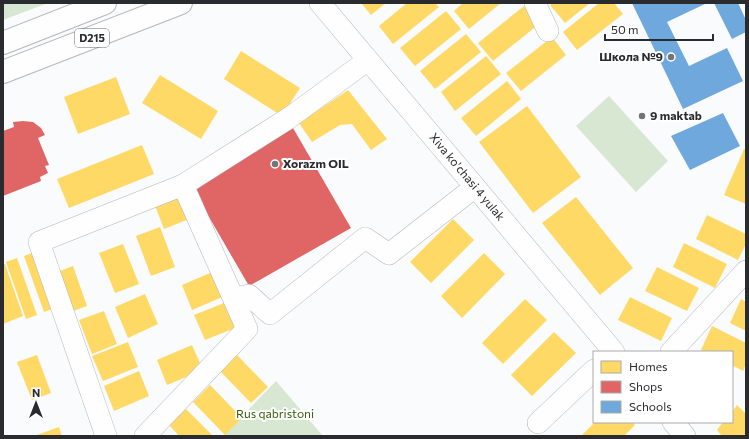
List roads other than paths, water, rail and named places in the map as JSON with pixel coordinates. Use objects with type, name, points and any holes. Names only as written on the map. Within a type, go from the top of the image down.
[{"type":"main road","name":"D215","points":[[3,43],[105,3]]},
{"type":"main road","name":"D215","points":[[3,72],[181,3]]},
{"type":"street","name":"Xiva ko'chasi 4 yulak","points":[[320,3],[613,351]]},
{"type":"street","points":[[535,3],[548,31]]},
{"type":"street","points":[[106,436],[39,242],[183,185],[289,118],[368,60]]},
{"type":"street","points":[[145,436],[247,329],[183,185]]},
{"type":"street","points":[[234,298],[249,294],[270,314],[365,238],[389,254],[475,187]]},
{"type":"street","points":[[672,351],[746,272]]},
{"type":"street","points":[[538,423],[593,371]]},
{"type":"street","points":[[674,423],[685,436]]},
{"type":"place","name":"Школа №9","points":[[671,57]]},
{"type":"place","name":"9 maktab","points":[[642,116]]},
{"type":"place","name":"Xorazm OIL","points":[[275,164]]},
{"type":"park label","name":"Rus qabristoni","points":[[275,414]]}]
